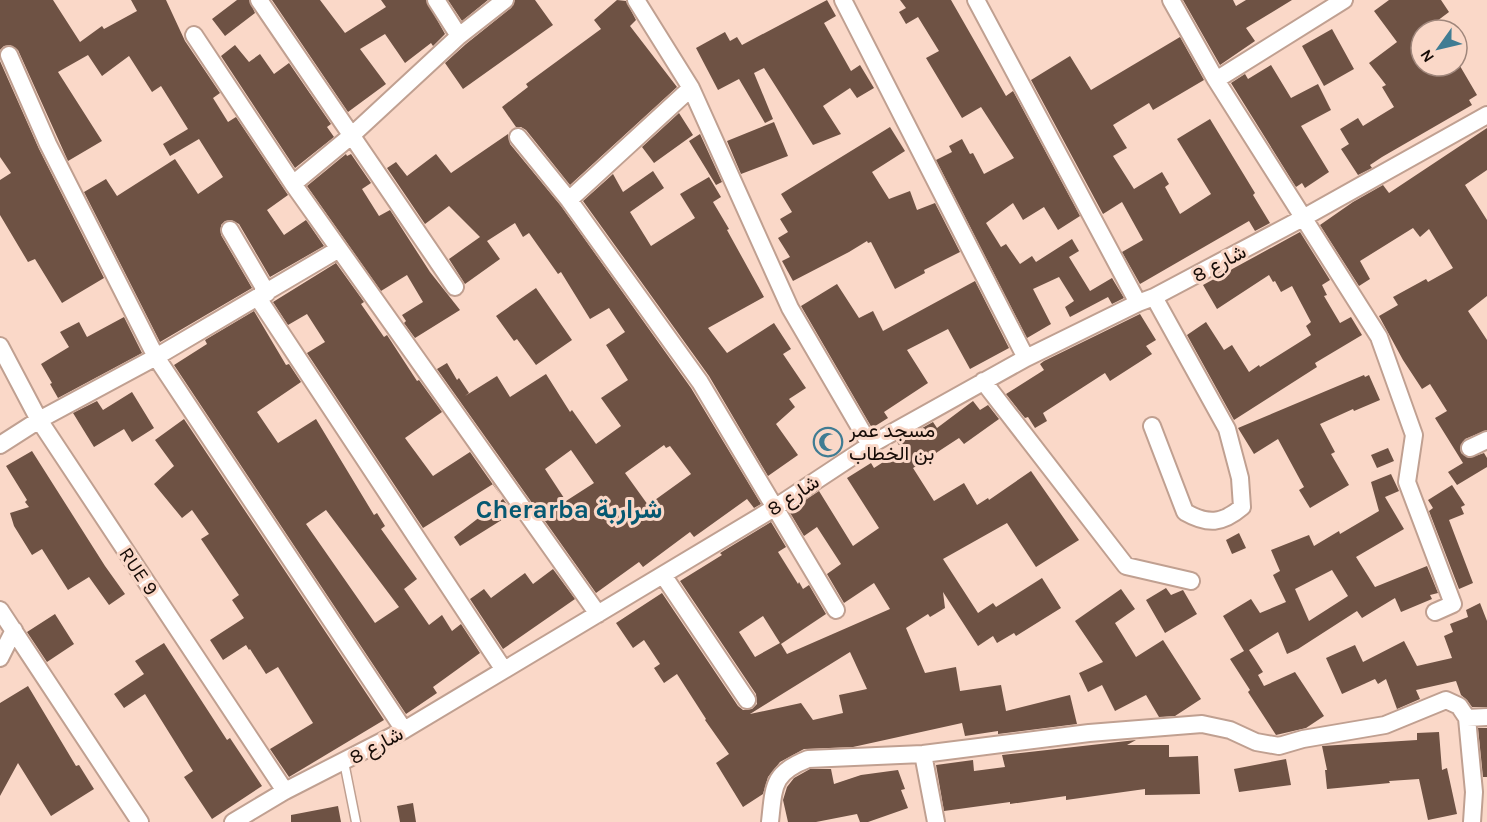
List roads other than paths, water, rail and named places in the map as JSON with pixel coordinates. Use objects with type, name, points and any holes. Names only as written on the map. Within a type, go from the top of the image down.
[{"type":"street","points":[[259,0],[455,286]]},
{"type":"street","points":[[436,0],[459,36]]},
{"type":"street","points":[[293,184],[351,136],[459,36],[505,0]]},
{"type":"street","points":[[636,0],[691,88],[790,308],[870,445]]},
{"type":"street","points":[[843,0],[1026,358]]},
{"type":"street","points":[[976,0],[1146,300],[1227,429],[1240,478],[1242,507],[1229,518],[1217,522],[1195,518],[1185,512],[1152,426]]},
{"type":"street","points":[[1171,0],[1216,80],[1379,337],[1414,435],[1407,482],[1453,604],[1435,612]]},
{"type":"street","points":[[1216,80],[1344,0]]},
{"type":"street","points":[[194,35],[293,184],[598,614]]},
{"type":"street","points":[[9,55],[48,144],[156,357],[404,730]]},
{"type":"street","points":[[568,200],[691,88]]},
{"type":"street","name":"شارع 8","points":[[233,822],[285,791],[404,730],[776,507],[870,445],[983,381],[1146,300],[1303,218],[1487,115]]},
{"type":"street","points":[[518,137],[568,200],[700,382],[836,609]]},
{"type":"street","points":[[230,230],[262,296],[504,670]]},
{"type":"street","points":[[0,444],[39,420],[156,357],[339,249]]},
{"type":"street","name":"RUE 9","points":[[0,346],[39,420],[285,791]]},
{"type":"street","points":[[983,381],[1126,566],[1191,581]]},
{"type":"street","points":[[1470,448],[1487,440]]},
{"type":"street","points":[[663,575],[747,700]]},
{"type":"street","points":[[0,610],[140,822]]},
{"type":"street","points":[[0,658],[14,630]]},
{"type":"street","points":[[770,822],[779,777],[791,766],[808,759],[923,754],[1089,733],[1202,724],[1230,730],[1256,742],[1279,746],[1385,725],[1446,700],[1459,706],[1467,718],[1480,791],[1472,822]]},
{"type":"street","points":[[1467,718],[1487,717]]},
{"type":"street","points":[[923,754],[936,822]]},
{"type":"lane","points":[[344,762],[356,822]]},
{"type":"place","name":"مسجد عمر بن الخطاب","points":[[828,442]]},
{"type":"district","name":"Cherarba شراربة","points":[[569,509]]}]
